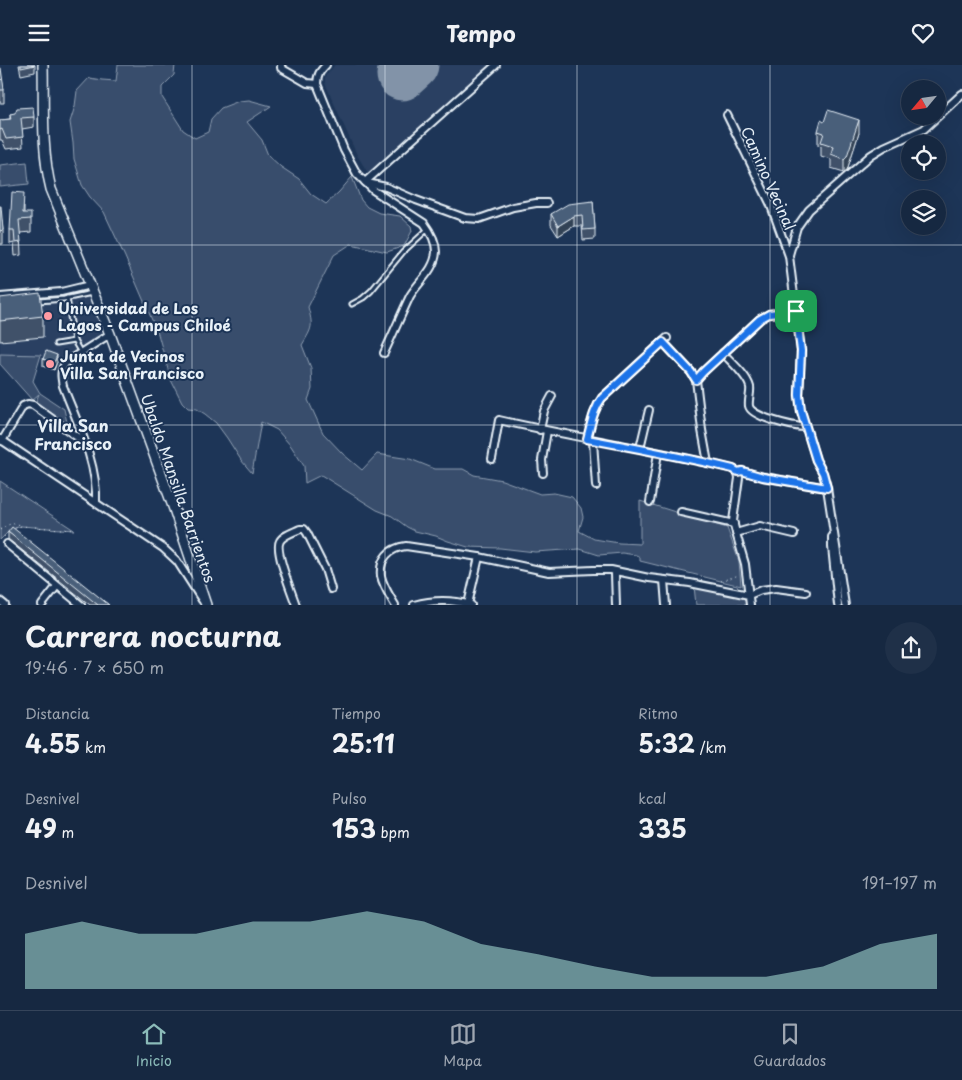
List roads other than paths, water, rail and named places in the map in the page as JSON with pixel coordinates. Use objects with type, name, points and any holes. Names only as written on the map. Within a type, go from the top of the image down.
[{"type":"street","name":"Ubaldo Mansilla Barrientos","points":[[43,65],[45,155],[48,176],[55,201],[110,334],[175,512],[205,605]]},
{"type":"street","points":[[281,65],[281,68],[307,83],[317,84]]},
{"type":"street","points":[[326,65],[317,77],[317,84],[344,150],[357,174],[373,190],[424,223],[434,241],[436,251],[434,261],[411,295],[384,353]]},
{"type":"street","points":[[365,182],[496,65]]},
{"type":"street","points":[[789,256],[797,227],[808,210],[871,155],[924,129],[962,94]]},
{"type":"street","name":"Camino Vecinal","points":[[727,115],[770,203],[789,256],[801,351],[799,395],[801,411],[827,488],[845,605]]},
{"type":"street","points":[[365,182],[386,187],[465,218],[479,219],[513,207],[547,203]]},
{"type":"street","points":[[0,297],[91,289]]},
{"type":"street","points":[[696,380],[760,319],[769,314],[796,311]]},
{"type":"street","points":[[96,503],[95,479],[89,455],[61,379],[64,365],[110,334]]},
{"type":"street","points":[[596,486],[590,440],[598,404],[602,398],[665,340],[696,380],[708,463]]},
{"type":"street","points":[[723,353],[739,370],[750,388],[749,407],[752,411],[760,416],[798,427],[805,427]]},
{"type":"street","points":[[543,473],[544,411],[552,396]]},
{"type":"street","points":[[84,442],[30,404],[23,406],[1,440],[163,548],[177,561],[205,605]]},
{"type":"street","points":[[640,449],[649,410]]},
{"type":"street","points":[[492,459],[499,420],[708,463],[738,472],[742,471],[763,477],[827,488]]},
{"type":"street","points":[[650,502],[658,453]]},
{"type":"street","points":[[738,472],[739,478],[733,521],[745,564],[750,605]]},
{"type":"street","points":[[681,512],[734,524]]},
{"type":"street","points":[[833,523],[832,547],[838,605]]},
{"type":"street","points":[[736,533],[760,526],[794,534]]},
{"type":"street","points":[[296,605],[278,554],[278,544],[281,539],[300,529],[304,529],[307,533],[326,569],[331,589]]},
{"type":"street","points":[[7,544],[81,605]]},
{"type":"street","points":[[395,605],[383,581],[381,568],[386,555],[390,551],[406,546],[479,557],[549,572],[593,570],[617,572],[703,585],[749,595],[761,590],[776,588],[806,592]]},
{"type":"street","points":[[414,605],[440,601],[469,605],[479,557]]},
{"type":"street","points":[[616,605],[615,574],[617,572]]},
{"type":"street","points":[[664,580],[666,605]]},
{"type":"street","points":[[42,605],[57,585]]},
{"type":"street","points":[[0,601],[5,605]]},
{"type":"lane","points":[[352,304],[371,291],[403,252],[428,229]]},
{"type":"lane","points":[[37,302],[66,298],[91,289]]},
{"type":"lane","points":[[66,298],[74,341],[81,353]]},
{"type":"lane","points":[[56,344],[74,341]]},
{"type":"place","name":"Universidad de Los Lagos - Campus Chiloé","points":[[48,316]]},
{"type":"place","name":"Junta de Vecinos Villa San Francisco","points":[[50,364]]},
{"type":"district","name":"Villa San Francisco","points":[[73,434]]}]
